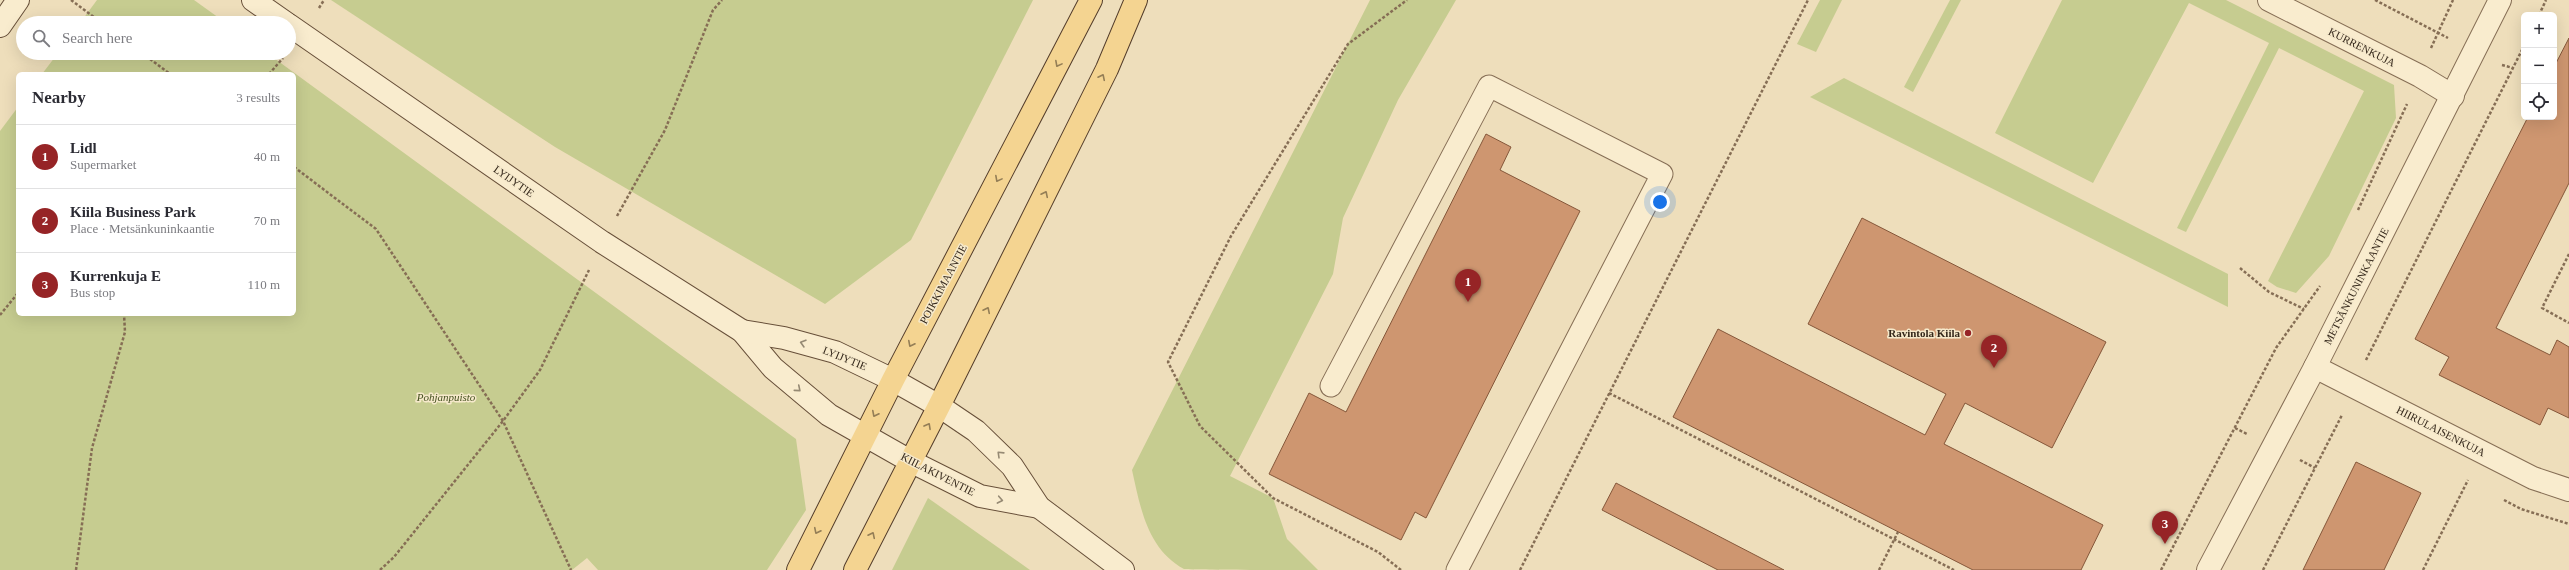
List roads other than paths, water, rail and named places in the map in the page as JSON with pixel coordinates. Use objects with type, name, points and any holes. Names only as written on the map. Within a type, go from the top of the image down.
[{"type":"main road","name":"POIKKIMAANTIE","points":[[798,570],[864,436],[1091,0]]},
{"type":"main road","points":[[855,570],[910,461],[940,406],[1107,69],[1136,0]]},
{"type":"street","points":[[0,26],[18,0]]},
{"type":"street","points":[[253,0],[276,16]]},
{"type":"street","name":"KURRENKUJA","points":[[2269,0],[2420,76],[2452,96]]},
{"type":"street","name":"METSÄNKUNINKAANTIE","points":[[2208,570],[2315,367],[2500,0]]},
{"type":"street","name":"LYIJYTIE","points":[[296,30],[602,242],[742,331],[778,373],[829,415],[864,436]]},
{"type":"street","name":"LYIJYTIE","points":[[742,331],[784,338],[835,352],[893,380],[940,406]]},
{"type":"street","name":"HIIRULAISENKUJA","points":[[2315,367],[2533,478],[2569,490]]},
{"type":"street","name":"KIILAKIVENTIE","points":[[940,406],[976,431],[1012,466],[1039,507],[1123,570]]},
{"type":"street","name":"KIILAKIVENTIE","points":[[864,436],[980,496],[1039,507]]},
{"type":"lane","points":[[1331,386],[1489,86],[1662,174],[1457,570]]},
{"type":"place","name":"Lidl","points":[[1468,302]]},
{"type":"place","name":"Ravintola Kiila","points":[[1968,333]]},
{"type":"place","name":"Kiila Business Park","points":[[1994,368]]},
{"type":"place","name":"Kurrenkuja E","points":[[2165,544]]},
{"type":"park label","name":"Pohjanpuisto","points":[[446,397]]}]
